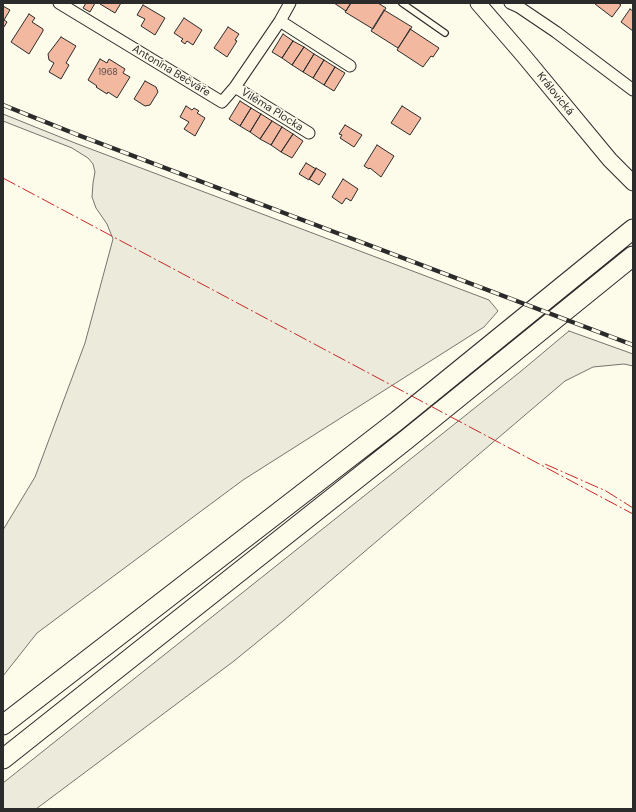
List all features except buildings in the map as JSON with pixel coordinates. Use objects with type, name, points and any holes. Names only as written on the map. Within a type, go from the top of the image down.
[{"type":"highway","points":[[3,725],[398,420],[633,229]]},
{"type":"highway","points":[[3,759],[407,439],[633,256]]},
{"type":"main road","name":"Královická","points":[[478,3],[610,160],[633,183]]},
{"type":"street","name":"Antonína Bečváře","points":[[59,3],[222,102],[235,87],[280,21],[290,3]]},
{"type":"street","points":[[510,3],[519,7],[556,32],[633,90]]},
{"type":"street","points":[[280,21],[350,66]]},
{"type":"street","name":"Viléma Plocka","points":[[235,87],[309,133]]},
{"type":"lane","points":[[402,3],[445,33]]},
{"type":"shaded area","points":[[3,114],[75,143],[489,300],[498,311],[484,327],[243,480],[37,633],[3,676],[3,530],[35,477],[85,343],[113,239],[107,224],[96,208],[92,197],[95,172],[93,164],[88,158],[72,148],[3,121]]},
{"type":"shaded area","points":[[569,331],[633,354],[633,366],[624,364],[593,367],[565,381],[234,661],[36,809],[3,809],[3,783],[520,372]]},
{"type":"railway","points":[[3,105],[78,135],[633,345]]},
{"type":"power","points":[[3,178],[633,514]]},
{"type":"power","points":[[545,464],[606,491],[633,508]]}]
